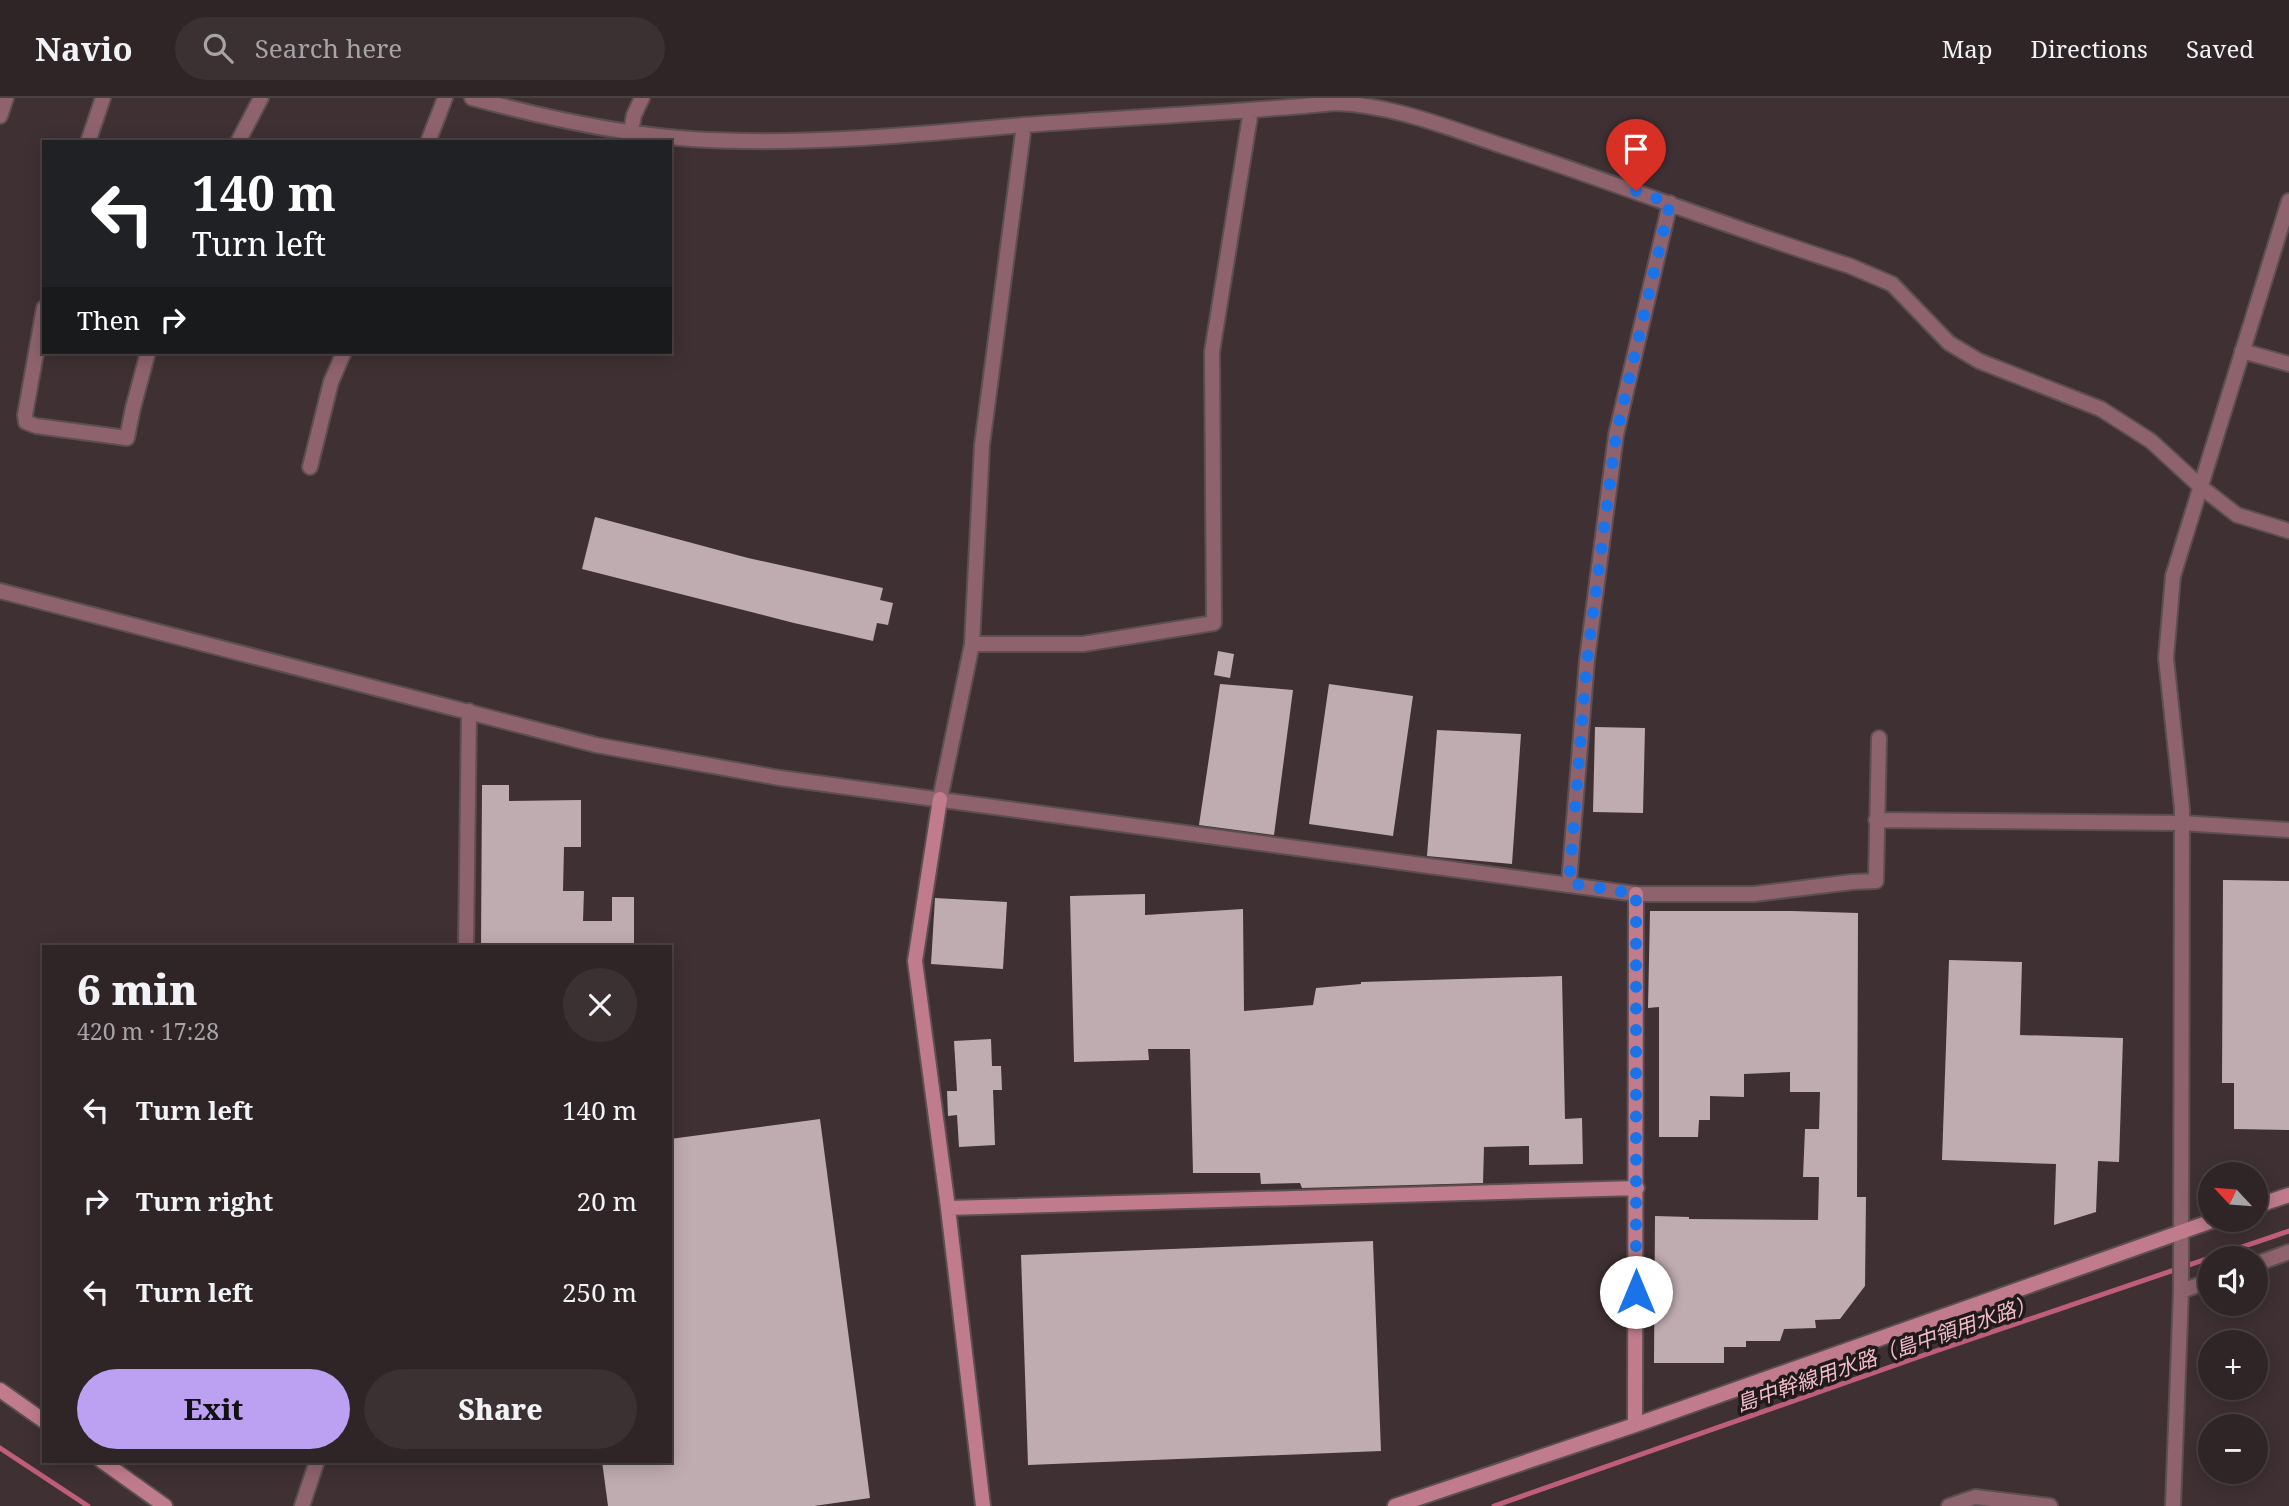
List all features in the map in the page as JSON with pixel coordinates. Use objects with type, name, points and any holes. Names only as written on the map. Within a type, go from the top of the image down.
[{"type":"street","points":[[0,116],[6,98]]},
{"type":"street","points":[[89,140],[103,98]]},
{"type":"street","points":[[239,140],[261,98]]},
{"type":"street","points":[[429,140],[445,98]]},
{"type":"street","points":[[472,98],[522,111],[631,131],[689,139],[774,142],[882,138],[1024,125],[1251,110],[1337,100],[1362,104],[1402,114],[1670,203],[1850,266],[1892,284],[1949,343],[1979,361],[2101,409],[2151,441],[2201,487],[2237,515],[2289,531]]},
{"type":"street","points":[[631,131],[634,115],[642,98]]},
{"type":"street","points":[[972,643],[1083,645],[1214,623],[1212,352],[1251,110]]},
{"type":"street","points":[[983,1506],[948,1208],[915,961],[940,799],[972,643],[982,445],[1024,125]]},
{"type":"street","points":[[2173,1506],[2181,1291],[2182,823],[2166,658],[2173,576],[2289,201]]},
{"type":"street","points":[[1569,883],[1587,660],[1616,435],[1670,203]]},
{"type":"street","points":[[42,319],[25,415],[26,422],[36,426],[127,438],[132,408],[147,354]]},
{"type":"street","points":[[2242,351],[2289,364]]},
{"type":"street","points":[[310,467],[331,382],[343,354]]},
{"type":"street","points":[[0,591],[597,746],[780,778],[1636,894],[1754,894],[1876,881],[1875,820],[1879,738]]},
{"type":"street","points":[[466,945],[469,711]]},
{"type":"street","points":[[1875,820],[2182,823],[2289,830]]},
{"type":"street","points":[[1635,1425],[1636,894]]},
{"type":"street","points":[[948,1208],[1637,1188]]},
{"type":"street","points":[[2268,1202],[2289,1195]]},
{"type":"street","points":[[1395,1506],[1635,1425],[2198,1226]]},
{"type":"street","points":[[2268,1260],[2289,1252]]},
{"type":"street","points":[[2181,1291],[2198,1285]]},
{"type":"street","points":[[0,1390],[42,1420]]},
{"type":"street","points":[[105,1463],[165,1506]]},
{"type":"street","points":[[302,1506],[316,1463]]},
{"type":"street","points":[[1950,1506],[1975,1497],[2050,1506]]},
{"type":"building","points":[[595,517],[748,558],[883,588],[880,600],[893,603],[888,625],[877,623],[873,641],[582,569]]},
{"type":"building","points":[[1218,651],[1234,654],[1230,678],[1214,675]]},
{"type":"building","points":[[1220,684],[1293,690],[1274,835],[1199,825]]},
{"type":"building","points":[[1329,684],[1413,696],[1393,836],[1309,824]]},
{"type":"building","points":[[1595,727],[1645,728],[1643,813],[1593,812]]},
{"type":"building","points":[[1437,730],[1521,734],[1512,864],[1427,856]]},
{"type":"building","points":[[482,785],[509,785],[509,801],[581,800],[581,847],[564,847],[563,891],[584,891],[583,921],[612,921],[612,897],[634,897],[634,945],[481,945]]},
{"type":"building","points":[[2223,880],[2289,881],[2289,1130],[2234,1129],[2234,1083],[2222,1083]]},
{"type":"building","points":[[1145,894],[1145,915],[1243,909],[1244,1011],[1313,1005],[1316,988],[1361,982],[1562,976],[1565,1119],[1582,1118],[1583,1164],[1529,1165],[1529,1146],[1484,1147],[1483,1183],[1302,1188],[1300,1183],[1261,1184],[1260,1173],[1193,1173],[1190,1049],[1148,1049],[1149,1060],[1074,1062],[1070,896]]},
{"type":"building","points":[[935,898],[1007,902],[1003,969],[931,964]]},
{"type":"building","points":[[1650,911],[1858,913],[1857,1197],[1866,1197],[1865,1286],[1840,1319],[1815,1320],[1816,1328],[1784,1329],[1780,1341],[1746,1341],[1746,1347],[1724,1347],[1724,1363],[1654,1363],[1655,1216],[1689,1219],[1818,1220],[1819,1177],[1803,1177],[1805,1129],[1819,1129],[1820,1092],[1790,1092],[1790,1072],[1744,1074],[1744,1097],[1710,1096],[1710,1120],[1699,1120],[1698,1137],[1659,1137],[1659,1007],[1648,1008]]},
{"type":"building","points":[[1949,960],[2022,962],[2020,1035],[2123,1038],[2119,1162],[2098,1161],[2096,1212],[2054,1225],[2056,1164],[1942,1160]]},
{"type":"building","points":[[991,1039],[992,1066],[1001,1066],[1002,1090],[993,1090],[995,1145],[959,1147],[957,1115],[948,1116],[947,1091],[957,1091],[954,1041]]},
{"type":"building","points":[[820,1119],[870,1498],[814,1506],[608,1506],[602,1463],[672,1463],[672,1139]]},
{"type":"building","points":[[1373,1241],[1381,1451],[1028,1465],[1021,1255]]},
{"type":"waterway","name":"島中幹線用水路（島中領用水路）","points":[[1494,1506],[2289,1231]]},
{"type":"waterway","name":"島中幹線用水路（島中領用水路）","points":[[0,1448],[88,1506]]},
{"type":"route","points":[[1636,191],[1670,203],[1616,435],[1587,660],[1569,883],[1636,894],[1636,1292]]}]
